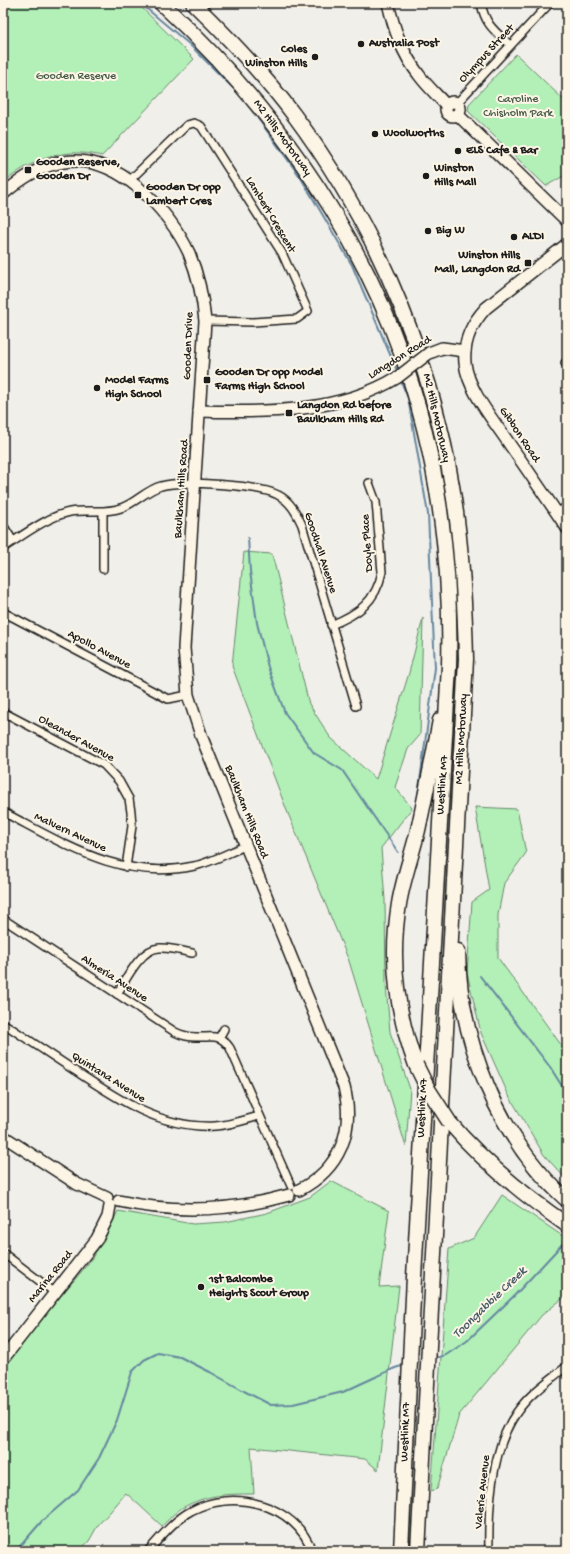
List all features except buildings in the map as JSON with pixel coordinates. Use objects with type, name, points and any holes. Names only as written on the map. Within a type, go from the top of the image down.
[{"type":"highway","name":"M2 Hills Motorway","points":[[161,3],[225,66],[279,132],[323,195],[359,258],[384,310],[414,391],[434,477],[445,552],[450,610],[449,666]]},
{"type":"highway","name":"M2 Hills Motorway","points":[[193,3],[241,52],[260,74],[293,113],[318,149],[361,220],[389,279],[414,338],[425,371],[445,452],[457,519],[463,580],[466,659],[453,903]]},
{"type":"highway","points":[[449,666],[428,784],[418,831],[399,902],[396,925],[394,964],[397,995],[403,1026],[416,1065],[428,1089],[450,1123],[469,1146],[489,1164],[548,1212],[567,1225]]},
{"type":"highway","name":"Westlink M7","points":[[401,1551],[412,1305],[449,666]]},
{"type":"highway","points":[[453,903],[458,924],[460,979],[466,1016],[476,1059],[490,1094],[524,1151],[540,1172],[566,1198]]},
{"type":"highway","name":"Westlink M7","points":[[418,1551],[453,903]]},
{"type":"street","points":[[388,3],[394,29],[406,55],[424,81],[452,104],[446,110],[448,114],[453,116],[457,114],[567,221]]},
{"type":"street","points":[[481,3],[485,18],[490,26],[510,45]]},
{"type":"street","name":"Olympus Street","points":[[452,104],[550,3]]},
{"type":"street","name":"Lambert Crescent","points":[[129,181],[187,125],[194,122],[201,126],[282,253],[308,311],[297,319],[253,322],[205,321]]},
{"type":"street","name":"Gooden Drive","points":[[3,194],[25,177],[38,170],[65,162],[85,161],[112,170],[141,190],[159,208],[182,240],[192,261],[198,281],[205,321],[199,411]]},
{"type":"street","points":[[465,351],[466,342],[473,326],[486,308],[567,244]]},
{"type":"street","name":"Langdon Road","points":[[199,411],[261,411],[302,408],[331,403],[370,392],[398,377],[429,353],[442,348],[465,351]]},
{"type":"street","name":"Gibbon Road","points":[[465,351],[466,370],[478,397],[567,528]]},
{"type":"street","points":[[567,361],[565,363],[567,365]]},
{"type":"street","name":"Baulkham Hills Road","points":[[3,1136],[77,1184],[112,1202],[160,1208],[207,1210],[248,1205],[293,1190],[319,1177],[335,1158],[346,1131],[348,1118],[347,1099],[344,1087],[202,738],[188,695],[184,648],[199,411]]},
{"type":"street","name":"Goodhall Avenue","points":[[3,548],[59,515],[77,511],[103,512],[128,506],[159,486],[176,483],[194,483],[268,490],[279,495],[290,504],[302,525],[356,706]]},
{"type":"street","name":"Doyle Place","points":[[331,625],[360,611],[374,595],[380,582],[382,572],[376,502],[369,483]]},
{"type":"street","points":[[557,513],[567,506]]},
{"type":"street","points":[[103,512],[103,569]]},
{"type":"street","points":[[3,525],[13,541]]},
{"type":"street","name":"Apollo Avenue","points":[[3,612],[168,699],[188,695]]},
{"type":"street","name":"Oleander Avenue","points":[[3,712],[104,765],[119,781],[130,798],[132,826],[126,867]]},
{"type":"street","name":"Malvern Avenue","points":[[3,812],[101,861],[126,867],[158,871],[195,866],[245,846]]},
{"type":"street","name":"Almeria Avenue","points":[[3,919],[168,1028],[179,1034],[193,1037],[211,1036],[220,1038]]},
{"type":"street","points":[[117,994],[141,958],[148,951],[164,948],[192,953]]},
{"type":"street","name":"Quintana Avenue","points":[[3,1023],[113,1097],[145,1113],[164,1120],[215,1126],[260,1116]]},
{"type":"street","points":[[224,1029],[220,1038],[230,1048],[293,1190]]},
{"type":"street","name":"Marina Road","points":[[3,1358],[97,1239],[108,1217],[112,1202]]},
{"type":"street","points":[[3,1253],[54,1292]]},
{"type":"street","name":"Valerie Avenue","points":[[489,1551],[489,1521],[493,1484],[500,1443],[517,1411],[539,1389],[567,1366]]},
{"type":"street","points":[[148,1551],[177,1521],[191,1511],[208,1504],[227,1500],[241,1500],[255,1503],[269,1508],[286,1517],[303,1528],[312,1551]]},
{"type":"green space","name":"Gooden Reserve","points":[[3,3],[137,3],[194,59],[102,156],[71,153],[52,156],[24,168],[3,181]]},
{"type":"green space","name":"Caroline Chisholm Park","points":[[516,54],[567,103],[567,174],[546,186],[468,111],[469,104]]},
{"type":"green space","points":[[244,552],[272,554],[309,704],[330,737],[376,779],[409,673],[423,618],[420,735],[408,749],[395,787],[412,808],[381,848],[385,900],[386,985],[390,1032],[410,1089],[406,1147],[349,961],[287,811],[232,666]]},
{"type":"green space","points":[[475,807],[517,809],[526,853],[504,883],[498,915],[498,958],[567,1053],[567,1180],[544,1155],[508,1094],[481,1033],[467,973],[472,902],[489,890]]},
{"type":"green space","points":[[331,1181],[389,1211],[379,1287],[399,1286],[378,1470],[365,1459],[251,1447],[254,1494],[209,1497],[191,1503],[179,1510],[162,1526],[126,1493],[98,1525],[89,1541],[79,1551],[3,1551],[3,1368],[11,1355],[87,1265],[104,1240],[118,1211],[193,1224],[225,1222],[267,1213],[310,1197]]},
{"type":"green space","points":[[502,1195],[567,1239],[567,1295],[542,1315],[459,1415],[437,1489],[431,1491],[449,1249],[474,1238]]},
{"type":"waterway","points":[[140,3],[189,44],[239,94]]},
{"type":"waterway","points":[[246,102],[301,178],[352,265],[398,373]]},
{"type":"waterway","points":[[400,379],[408,398],[428,514],[435,668],[418,796]]},
{"type":"waterway","points":[[248,538],[250,571],[257,623],[268,667],[285,713],[314,753],[342,770],[398,852]]},
{"type":"waterway","points":[[480,976],[550,1067],[567,1094]]},
{"type":"waterway","name":"Toongabbie Creek","points":[[435,1358],[446,1355],[467,1341],[515,1295],[567,1239]]},
{"type":"waterway","name":"Toongabbie Creek","points":[[16,1551],[42,1521],[78,1490],[99,1458],[117,1420],[132,1372],[144,1360],[158,1353],[180,1357],[271,1405],[293,1404],[343,1392],[395,1368],[405,1365]]},
{"type":"place","name":"Australia Post","points":[[361,44]]},
{"type":"place","name":"Coles Winston Hills","points":[[315,57]]},
{"type":"place","name":"Woolworths","points":[[375,134]]},
{"type":"place","name":"ELS Cafe & Bar","points":[[458,151]]},
{"type":"place","name":"Gooden Reserve, Gooden Dr","points":[[28,170]]},
{"type":"place","name":"Winston Hills Mall","points":[[426,176]]},
{"type":"place","name":"Gooden Dr opp Lambert Cres","points":[[138,195]]},
{"type":"place","name":"Big W","points":[[428,231]]},
{"type":"place","name":"ALDI","points":[[514,237]]},
{"type":"place","name":"Winston Hills Mall, Langdon Rd","points":[[528,263]]},
{"type":"place","name":"Gooden Dr opp Model Farms High School","points":[[207,380]]},
{"type":"place","name":"Model Farms High School","points":[[97,388]]},
{"type":"place","name":"Langdon Rd before Baulkham Hills Rd","points":[[289,413]]},
{"type":"place","name":"1st Balcombe Heights Scout Group","points":[[201,1287]]}]
